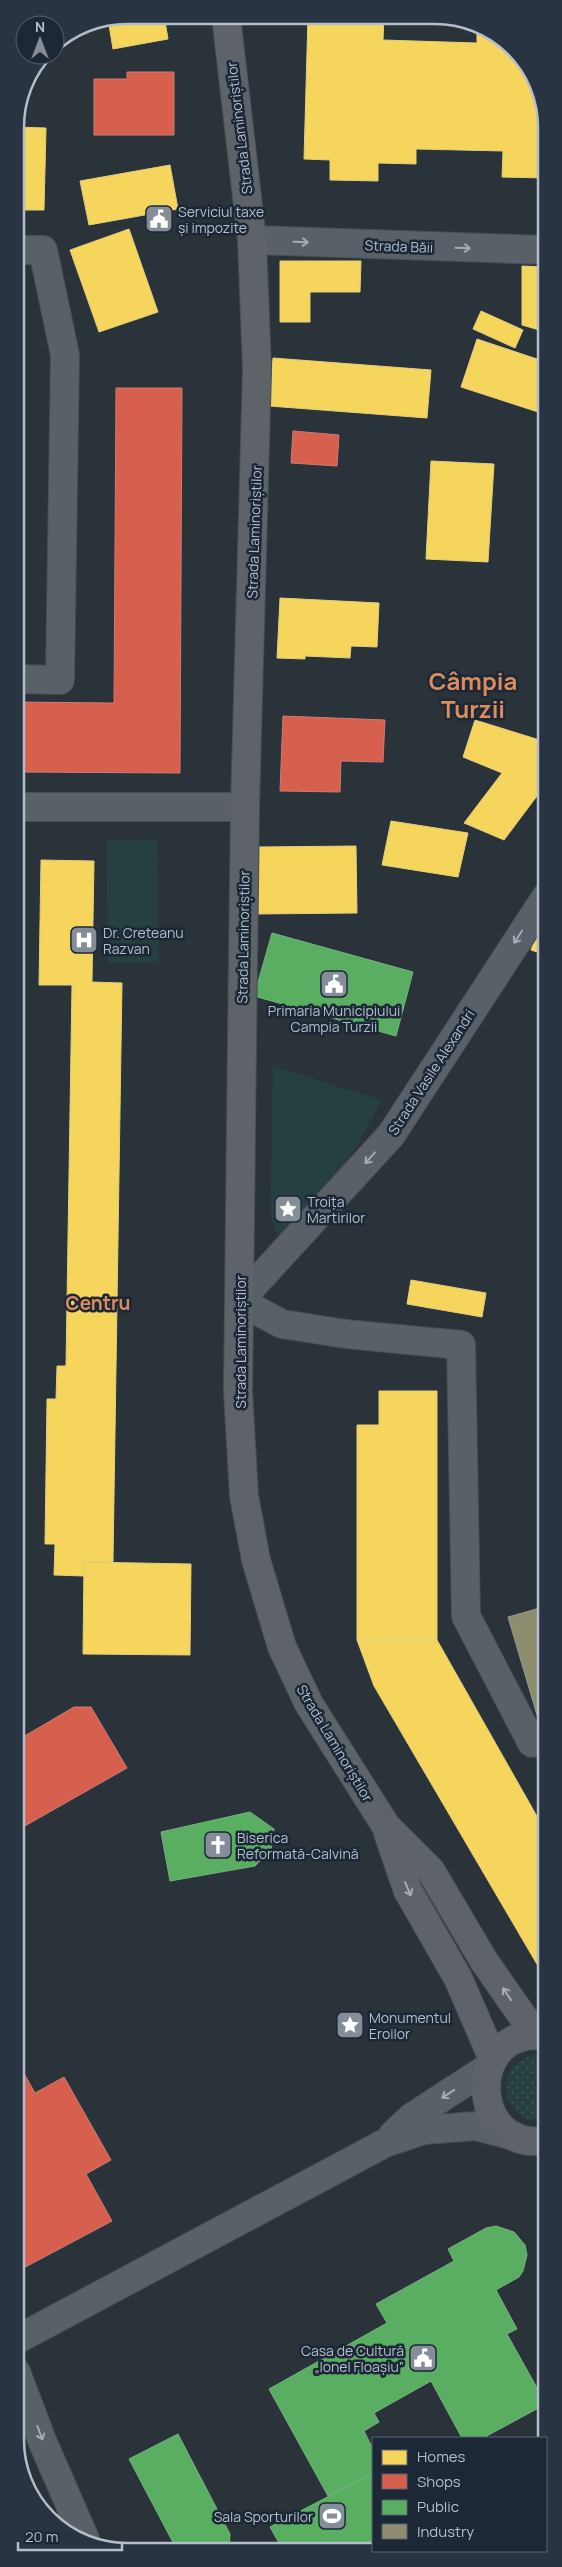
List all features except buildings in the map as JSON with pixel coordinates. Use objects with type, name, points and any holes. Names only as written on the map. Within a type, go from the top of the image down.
[{"type":"main road","name":"Strada Laminoriștilor","points":[[227,24],[252,240],[258,369],[245,807],[238,1391],[244,1486],[256,1560],[282,1647],[309,1704],[386,1826],[430,1872],[484,1961],[538,2031]]},
{"type":"main road","name":"Strada Laminoriștilor","points":[[386,1826],[408,1891],[458,1978],[491,2063]]},
{"type":"main road","points":[[538,2035],[518,2038],[504,2047],[491,2063],[485,2082],[486,2099],[491,2114],[501,2126],[538,2145]]},
{"type":"street","name":"Strada Băii","points":[[252,240],[538,250]]},
{"type":"street","points":[[24,250],[43,250],[65,355],[60,680],[24,679]]},
{"type":"street","points":[[24,807],[245,807]]},
{"type":"street","name":"Strada Vasile Alexandri","points":[[239,1301],[392,1134],[538,909]]},
{"type":"street","points":[[239,1301],[282,1324],[346,1334],[461,1345],[466,1616],[538,1740]]},
{"type":"street","points":[[385,2143],[412,2117],[491,2063]]},
{"type":"street","points":[[24,2336],[385,2143],[424,2130],[475,2126],[527,2138]]},
{"type":"street","points":[[24,2393],[43,2443],[83,2534]]},
{"type":"green space","points":[[106,840],[158,840],[159,963],[108,963]]},
{"type":"green space","points":[[273,1066],[382,1100],[355,1149],[315,1210],[280,1236],[275,1230],[270,1214]]},
{"type":"green space","points":[[538,2055],[538,2120],[532,2120],[519,2115],[511,2105],[507,2093],[507,2080],[513,2068],[524,2059]]},
{"type":"place","name":"Serviciul taxe și impozite","points":[[159,219]]},
{"type":"place","name":"Dr. Creteanu Razvan","points":[[84,940]]},
{"type":"place","name":"Primaria Municipiului Campia Turzii","points":[[334,984]]},
{"type":"place","name":"Troița Martirilor","points":[[288,1209]]},
{"type":"place","name":"Biserica Reformată-Calvină","points":[[218,1845]]},
{"type":"place","name":"Monumentul Eroilor","points":[[350,2025]]},
{"type":"place","name":"Casa de Cultură „Ionel Floașiu”","points":[[423,2358]]},
{"type":"place","name":"Sala Sporturilor","points":[[332,2516]]},
{"type":"district","name":"Câmpia Turzii","points":[[473,694]]},
{"type":"district","name":"Centru","points":[[98,1303]]}]
